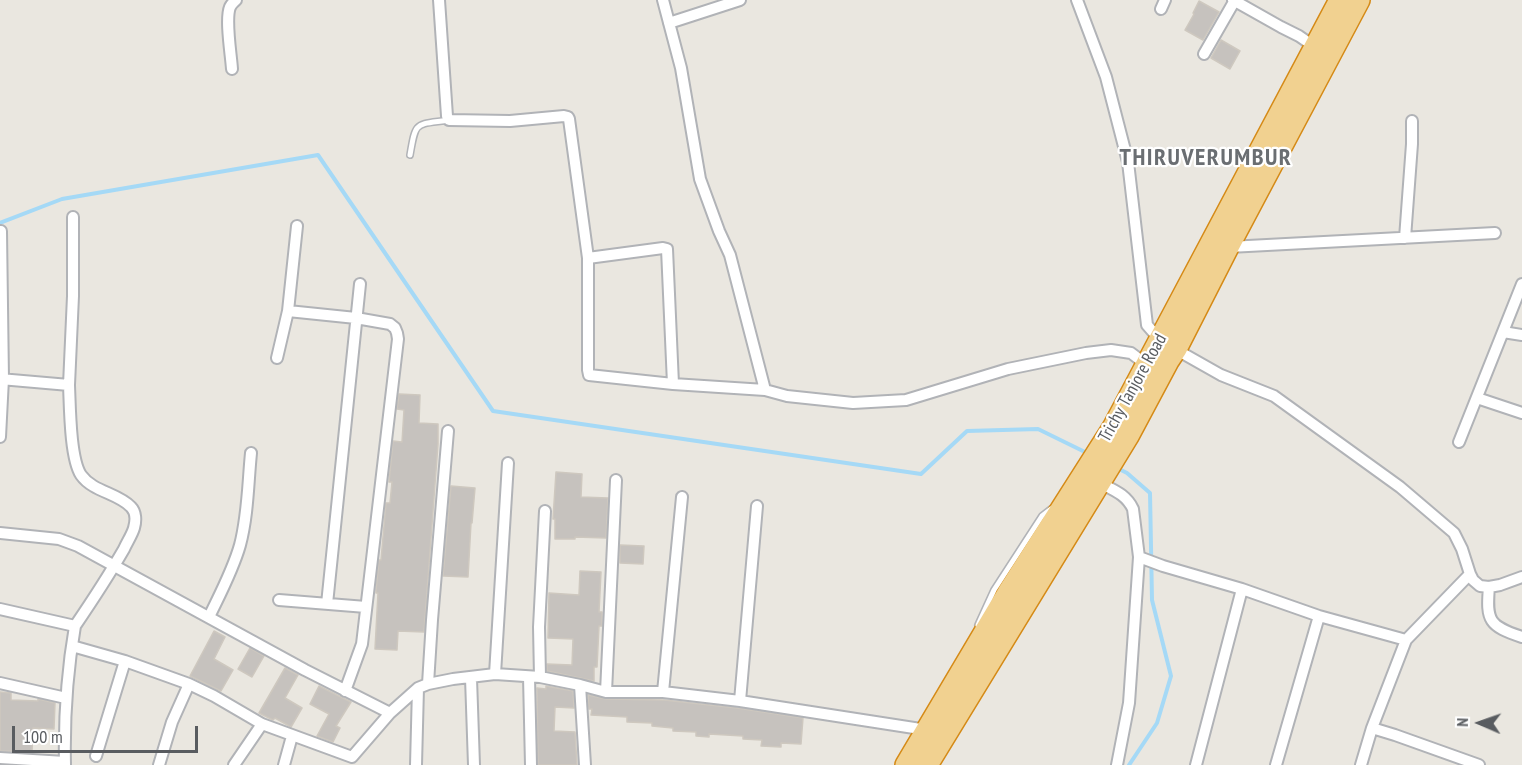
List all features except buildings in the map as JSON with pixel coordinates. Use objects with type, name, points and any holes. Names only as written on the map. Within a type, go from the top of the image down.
[{"type":"highway","name":"Trichy Tanjore Road","points":[[927,765],[1090,480],[1168,362],[1168,345],[1340,0]]},
{"type":"highway","name":"Trichy Tanjore Road","points":[[1120,432],[1147,365],[1168,345],[1228,247],[1359,0]]},
{"type":"highway","name":"Trichy Tanjore Road","points":[[906,765],[1008,593],[1090,480]]},
{"type":"street","points":[[232,69],[229,9],[237,0]]},
{"type":"street","points":[[439,0],[449,120],[510,121],[568,117],[588,258],[588,370],[590,375],[673,384],[765,390],[787,396],[853,403],[906,400],[1008,369],[1095,352],[1111,350],[1131,353],[1147,365]]},
{"type":"street","points":[[663,0],[681,68],[700,179],[730,255],[765,390]]},
{"type":"street","points":[[669,23],[740,0]]},
{"type":"street","points":[[1077,0],[1106,77],[1128,162],[1148,326],[1168,345],[1221,375],[1274,396],[1400,487],[1454,533],[1470,574],[1480,586],[1500,585],[1522,577]]},
{"type":"street","points":[[1204,54],[1234,0],[1315,47]]},
{"type":"street","points":[[1405,238],[1412,121]]},
{"type":"street","points":[[0,758],[65,764],[66,698],[75,626],[115,565],[134,530],[136,519],[129,504],[89,484],[76,465],[69,385],[73,296],[73,217]]},
{"type":"street","points":[[276,358],[288,311],[297,226]]},
{"type":"street","points":[[0,437],[1,231]]},
{"type":"street","points":[[1228,247],[1495,233]]},
{"type":"street","points":[[588,258],[667,249],[673,384]]},
{"type":"street","points":[[327,604],[360,284]]},
{"type":"street","points":[[1459,442],[1522,284]]},
{"type":"street","points":[[288,311],[390,324],[395,328],[398,339],[362,644],[345,691]]},
{"type":"street","points":[[1503,332],[1522,335]]},
{"type":"street","points":[[1,379],[69,385]]},
{"type":"street","points":[[1477,398],[1522,413]]},
{"type":"street","points":[[416,765],[432,620],[448,431]]},
{"type":"street","points":[[209,617],[240,547],[251,453]]},
{"type":"street","points":[[495,674],[508,463]]},
{"type":"street","points":[[606,692],[616,480]]},
{"type":"street","points":[[1090,480],[1125,496],[1130,502],[1142,559],[1129,703],[1117,765]]},
{"type":"street","points":[[663,692],[682,497]]},
{"type":"street","points":[[740,700],[757,506]]},
{"type":"street","points":[[531,765],[544,511]]},
{"type":"street","points":[[0,533],[59,539],[78,546],[304,670],[390,713]]},
{"type":"street","points":[[1142,559],[1242,589],[1319,616],[1406,640]]},
{"type":"street","points":[[1361,765],[1372,728],[1406,640],[1470,574]]},
{"type":"street","points":[[1489,587],[1487,607],[1492,620],[1502,630],[1522,637]]},
{"type":"street","points":[[1196,765],[1242,589]]},
{"type":"street","points":[[279,600],[366,607]]},
{"type":"street","points":[[0,609],[75,626]]},
{"type":"street","points":[[1276,765],[1319,616]]},
{"type":"street","points":[[72,646],[125,661],[189,684],[262,724],[352,761],[390,713],[423,686],[453,679],[495,674],[534,677],[606,692],[663,692],[740,700],[927,730]]},
{"type":"street","points":[[96,756],[125,661]]},
{"type":"street","points":[[471,678],[474,765]]},
{"type":"street","points":[[0,683],[66,698]]},
{"type":"street","points":[[159,765],[172,722],[189,684]]},
{"type":"street","points":[[580,685],[585,765]]},
{"type":"street","points":[[234,765],[262,724]]},
{"type":"street","points":[[1372,728],[1395,735],[1454,761],[1479,765]]},
{"type":"street","points":[[284,765],[292,736]]},
{"type":"lane","points":[[410,155],[414,132],[418,126],[449,120]]},
{"type":"lane","points":[[975,630],[994,590],[1042,516],[1090,480]]},
{"type":"lane","points":[[945,700],[960,660]]},
{"type":"waterway","points":[[0,223],[62,199],[318,155],[493,411],[921,474],[967,431],[1038,429],[1089,454]]},
{"type":"waterway","points":[[1117,468],[1127,473],[1150,493],[1152,600],[1171,676],[1157,723],[1129,765]]},
{"type":"district","name":"THIRUVERUMBUR","points":[[1206,158]]}]
